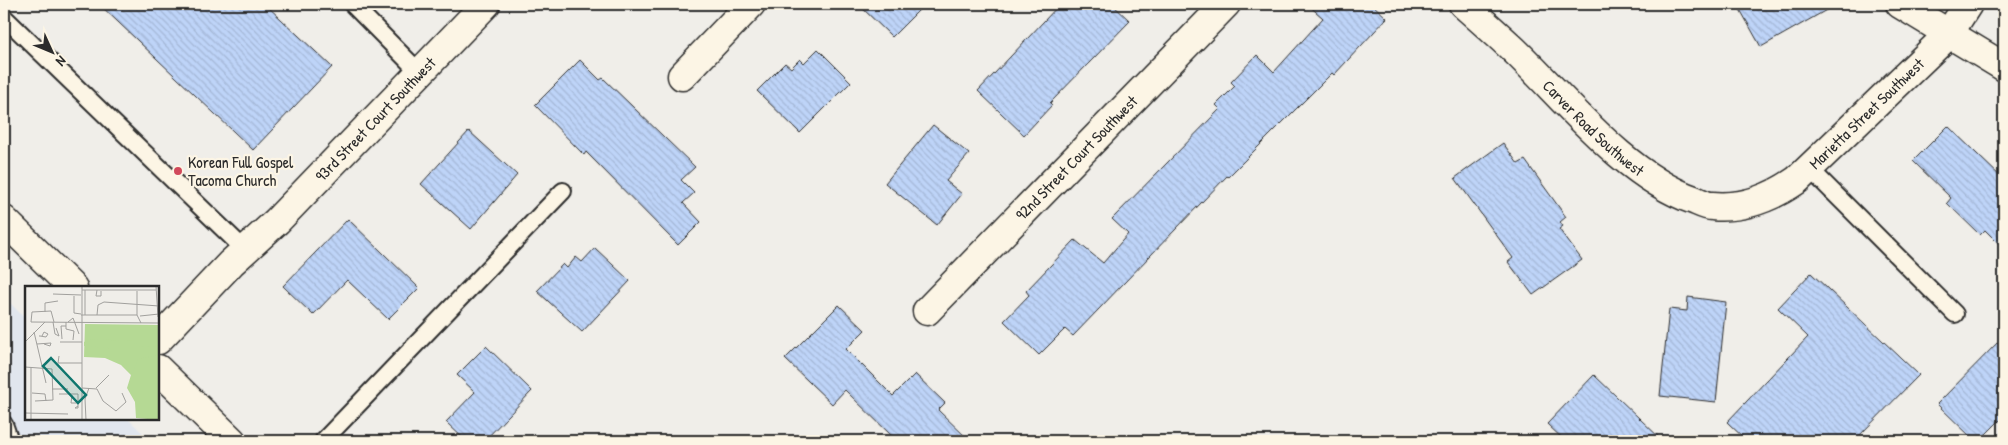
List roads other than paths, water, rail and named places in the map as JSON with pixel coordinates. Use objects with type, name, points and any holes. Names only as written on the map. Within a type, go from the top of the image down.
[{"type":"street","name":"93rd Street Court Southwest","points":[[159,339],[245,250],[277,221],[486,4]]},
{"type":"street","points":[[682,76],[751,4]]},
{"type":"street","name":"92nd Street Court Southwest","points":[[927,311],[1226,4]]},
{"type":"street","name":"Carver Road Southwest","points":[[1463,4],[1513,49],[1600,137],[1652,179],[1682,196],[1711,206],[1749,204]]},
{"type":"street","points":[[1900,4],[2004,67]]},
{"type":"street","name":"Marietta Street Southwest","points":[[1749,204],[1776,194],[1808,168],[1948,34],[1968,4]]},
{"type":"street","points":[[4,220],[71,286]]},
{"type":"street","points":[[159,370],[232,441]]},
{"type":"lane","points":[[352,4],[420,73]]},
{"type":"lane","points":[[4,17],[245,250]]},
{"type":"lane","points":[[1808,168],[1955,314]]},
{"type":"lane","points":[[323,441],[563,192]]},
{"type":"lane","points":[[4,424],[10,441]]},
{"type":"place","name":"Korean Full Gospel Tacoma Church","points":[[178,171]]}]
